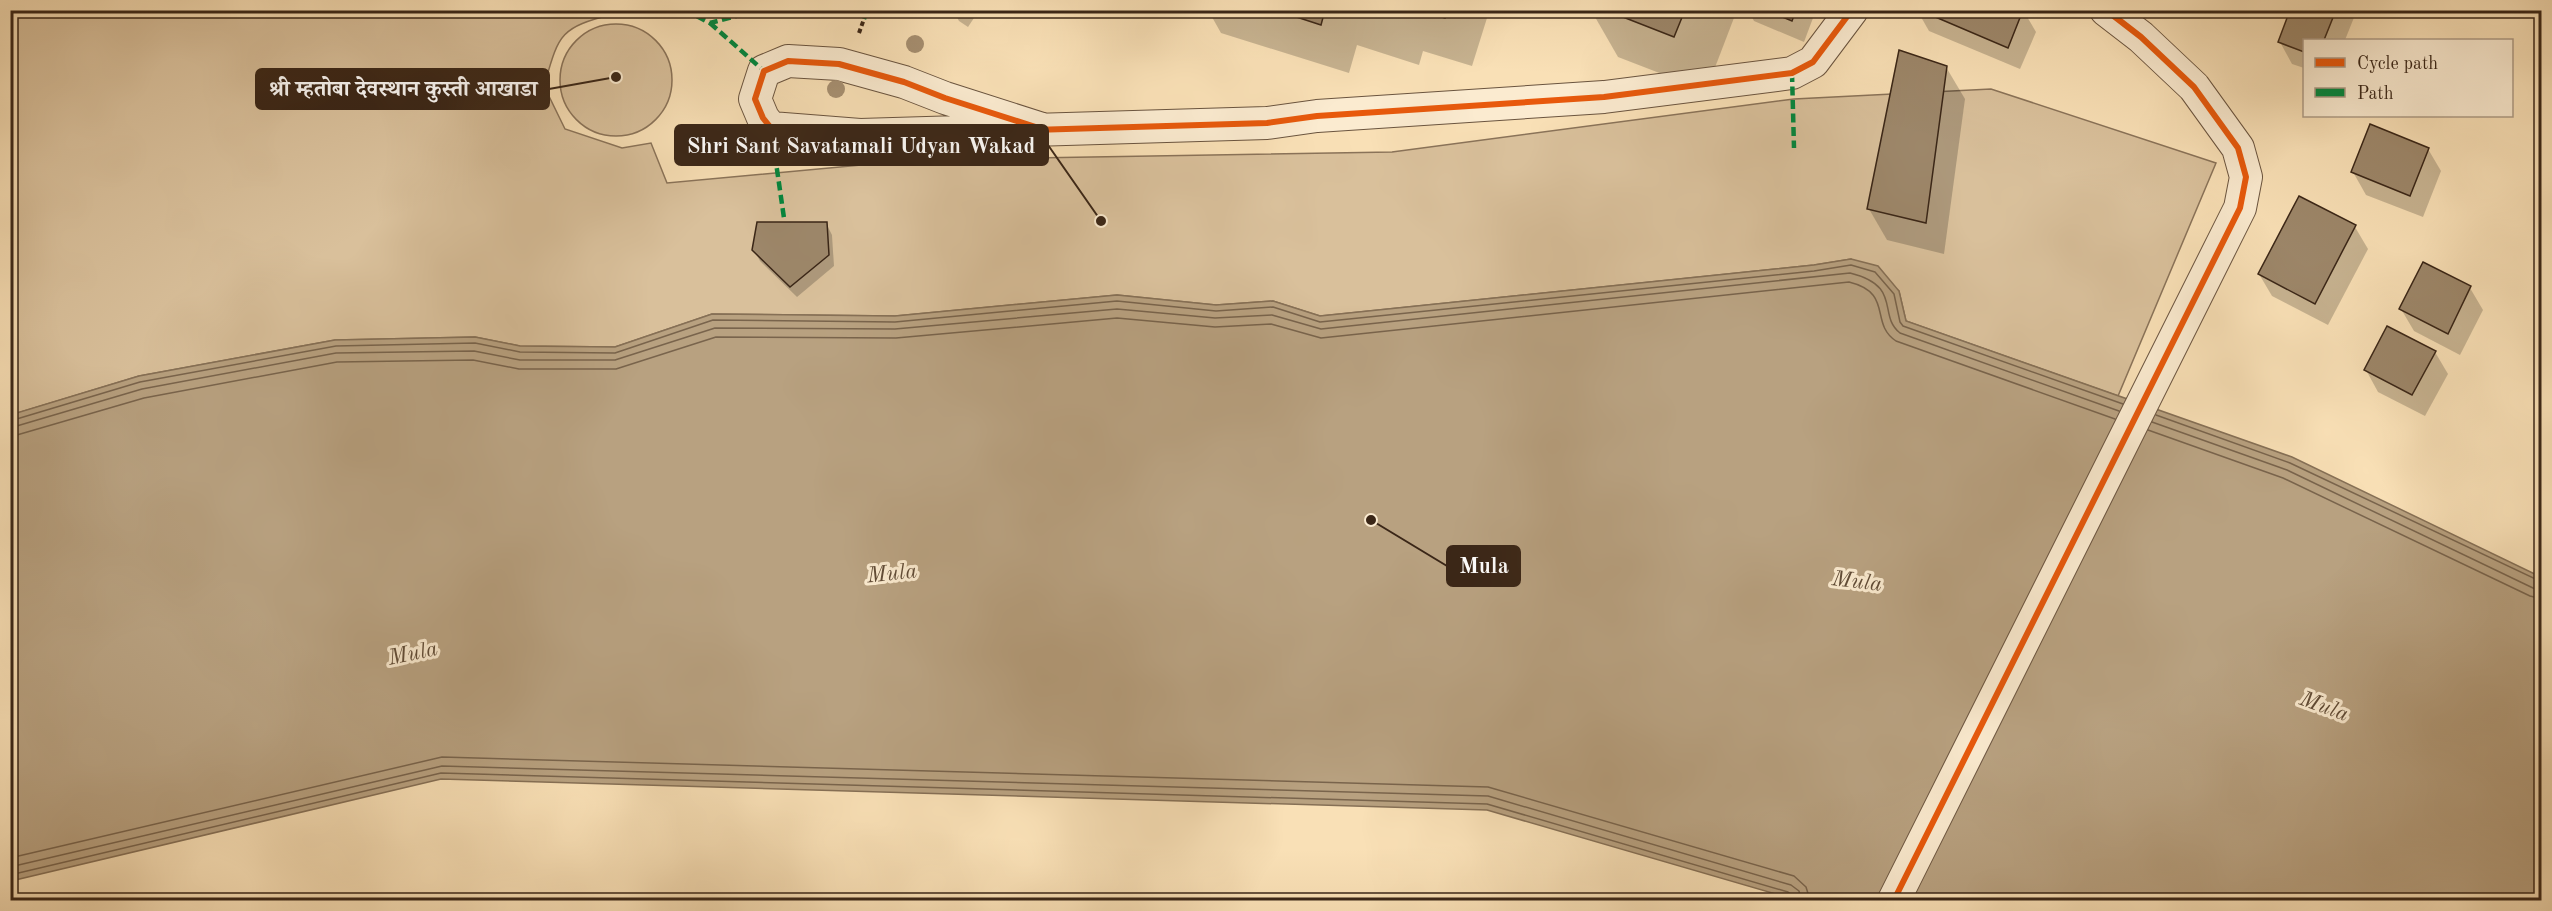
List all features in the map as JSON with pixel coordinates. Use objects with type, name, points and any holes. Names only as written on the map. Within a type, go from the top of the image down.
[{"type":"street","points":[[1044,130],[945,98],[904,82],[839,64],[788,61],[764,71],[755,99],[763,118],[771,128],[860,135],[1044,130],[1267,123],[1317,116],[1604,97],[1792,73],[1813,62],[1852,10]]},
{"type":"street","points":[[1894,900],[2240,208],[2246,177],[2238,148],[2194,87],[2141,37],[2106,10]]},
{"type":"shaded area","points":[[11,11],[615,11],[613,14],[571,29],[564,36],[558,44],[544,86],[565,129],[622,148],[651,143],[667,183],[915,160],[1392,152],[1794,99],[1991,89],[2216,163],[2118,396],[1906,321],[1899,291],[1851,259],[1814,265],[1320,316],[1273,301],[1216,305],[1117,295],[895,316],[712,314],[615,347],[520,346],[475,337],[335,340],[139,376],[11,415]]},
{"type":"shaded area","points":[[616,24],[638,28],[656,40],[668,58],[672,80],[668,102],[656,120],[638,132],[616,136],[594,132],[576,120],[564,102],[560,80],[564,58],[576,40],[594,28]]},
{"type":"water","points":[[1851,259],[1878,266],[1899,291],[1906,321],[2292,457],[2541,577],[2541,900],[1796,900],[1487,810],[441,779],[11,881],[10,415],[139,376],[335,340],[475,337],[520,346],[615,347],[712,314],[895,316],[1117,295],[1216,305],[1273,301],[1320,316],[1814,265]]},
{"type":"building","points":[[952,10],[965,10],[961,17]]},
{"type":"building","points":[[1275,10],[1325,10],[1321,25]]},
{"type":"building","points":[[1372,10],[1393,10],[1391,17]]},
{"type":"building","points":[[1419,10],[1447,10],[1445,18]]},
{"type":"building","points":[[1605,10],[1685,10],[1674,37]]},
{"type":"building","points":[[1766,10],[1796,10],[1792,21]]},
{"type":"building","points":[[1919,10],[2023,10],[2008,48]]},
{"type":"building","points":[[2290,10],[2336,10],[2324,39],[2303,39],[2303,52],[2278,42]]},
{"type":"building","points":[[1899,50],[1947,66],[1926,223],[1867,209]]},
{"type":"building","points":[[2370,124],[2429,148],[2410,196],[2351,172]]},
{"type":"building","points":[[2299,196],[2356,225],[2315,304],[2258,274]]},
{"type":"building","points":[[757,222],[827,222],[829,255],[790,287],[752,250]]},
{"type":"building","points":[[2423,262],[2471,286],[2448,334],[2399,309]]},
{"type":"building","points":[[2387,326],[2436,351],[2412,395],[2364,370]]},
{"type":"marked path","points":[[685,10],[710,23],[736,16],[743,10]]},
{"type":"marked path","points":[[864,19],[867,10]]},
{"type":"marked path","points":[[965,12],[969,14],[971,10]]},
{"type":"marked path","points":[[710,23],[764,71]]},
{"type":"marked path","points":[[1792,73],[1794,148]]},
{"type":"marked path","points":[[771,128],[784,218]]},
{"type":"cycle path","points":[[1045,130],[945,98],[904,82],[839,64],[788,61],[764,71],[755,99],[763,118],[771,128],[860,135],[1267,123],[1317,116],[1604,97],[1792,73],[1813,62],[1852,10]]},
{"type":"cycle path","points":[[1894,900],[2240,208],[2246,177],[2238,148],[2194,87],[2141,37],[2106,10]]},
{"type":"place","name":"श्री म्हतोबा देवस्थान कुस्ती आखाडा","points":[[616,77]]},
{"type":"place","name":"Shri Sant Savatamali Udyan Wakad","points":[[1101,221]]},
{"type":"place","name":"Mula","points":[[1371,520]]}]
